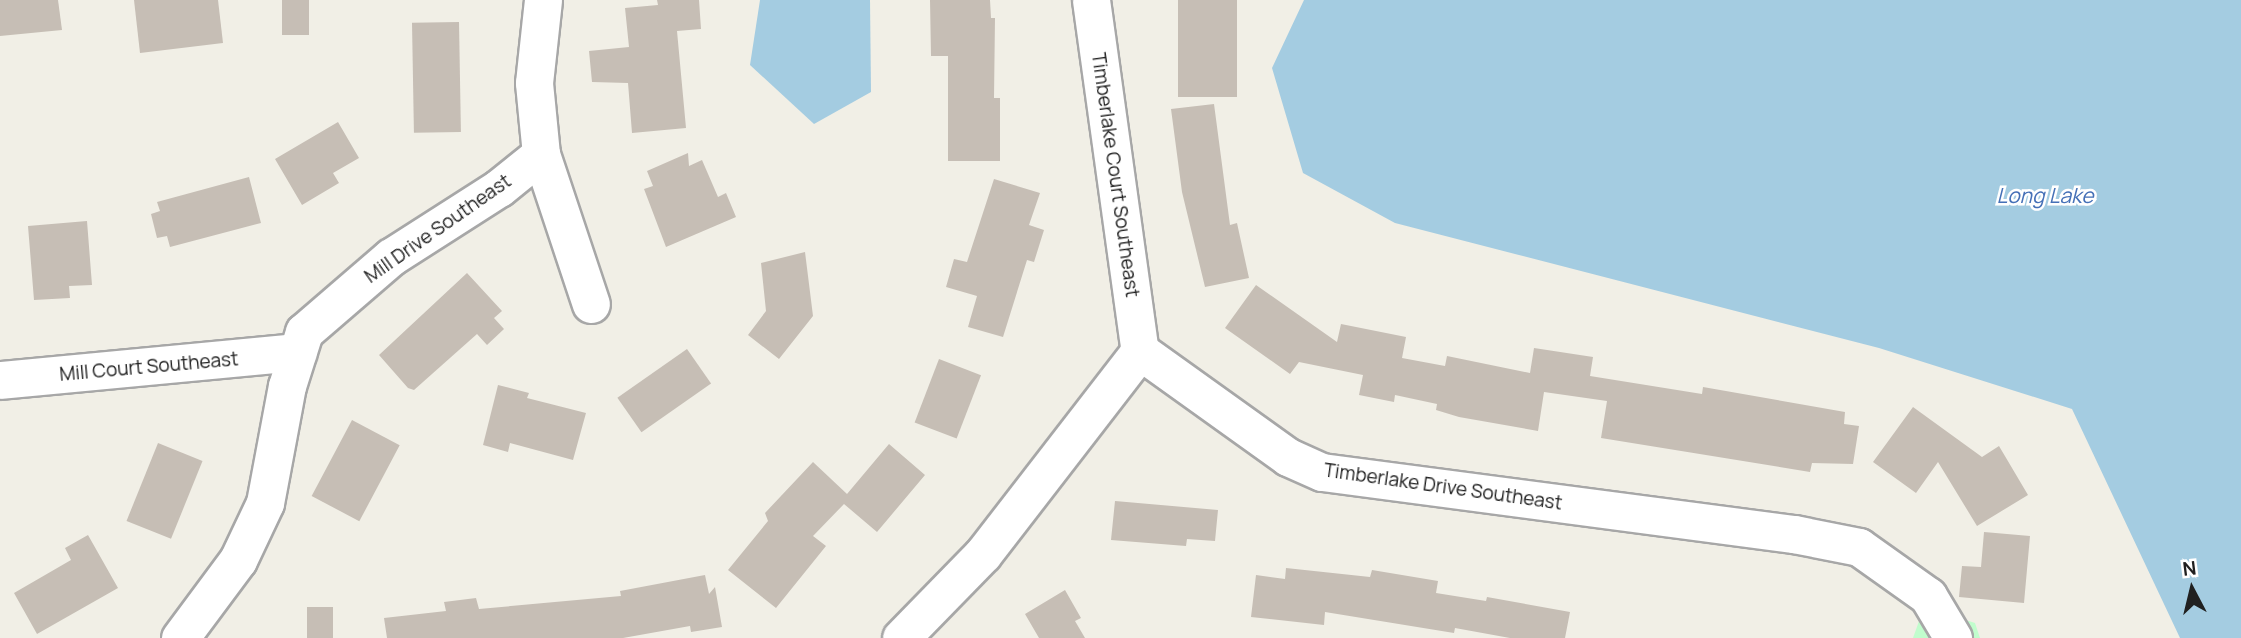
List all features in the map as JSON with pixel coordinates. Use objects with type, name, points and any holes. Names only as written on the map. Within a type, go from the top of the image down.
[{"type":"street","points":[[543,0],[534,83],[541,154],[592,304]]},
{"type":"street","name":"Timberlake Court Southeast","points":[[1091,0],[1140,351]]},
{"type":"street","name":"Mill Drive Southeast","points":[[180,638],[238,560],[265,503],[304,332],[391,257],[499,188],[541,154]]},
{"type":"street","points":[[901,638],[983,554],[1140,351]]},
{"type":"street","name":"Timberlake Drive Southeast","points":[[1140,351],[1288,457],[1322,472],[1794,534],[1859,547],[1928,596],[1953,638]]},
{"type":"street","name":"Mill Court Southeast","points":[[0,380],[298,352]]},
{"type":"green space","points":[[1924,607],[1975,623],[1980,638],[1913,638]]},
{"type":"water","points":[[760,0],[870,0],[871,92],[814,124],[750,65]]},
{"type":"water","name":"Long Lake","points":[[1304,0],[2241,0],[2241,638],[2180,638],[2072,409],[1879,348],[1395,223],[1303,173],[1272,68]]},
{"type":"building","points":[[0,0],[58,0],[62,30],[0,36]]},
{"type":"building","points":[[134,0],[218,0],[223,43],[140,53]]},
{"type":"building","points":[[282,0],[309,0],[309,35],[282,35]]},
{"type":"building","points":[[657,0],[699,0],[701,29],[677,31],[686,128],[632,133],[628,83],[592,82],[589,51],[629,47],[625,8],[658,5]]},
{"type":"building","points":[[930,0],[990,0],[991,18],[995,18],[994,98],[1000,98],[1000,161],[948,161],[948,56],[931,56]]},
{"type":"building","points":[[1178,0],[1237,0],[1237,97],[1178,97]]},
{"type":"building","points":[[459,22],[461,132],[414,133],[412,23]]},
{"type":"building","points":[[1214,104],[1230,225],[1237,223],[1249,278],[1205,287],[1182,192],[1171,109]]},
{"type":"building","points":[[338,122],[359,158],[333,173],[339,183],[302,205],[275,159]]},
{"type":"building","points":[[688,153],[689,166],[702,160],[718,197],[726,193],[736,217],[666,247],[644,189],[653,186],[647,171]]},
{"type":"building","points":[[249,177],[261,223],[170,247],[167,236],[157,238],[151,214],[160,211],[157,202]]},
{"type":"building","points":[[994,179],[1040,193],[1029,225],[1044,230],[1034,262],[1027,260],[1003,337],[968,327],[977,296],[946,287],[954,259],[967,262]]},
{"type":"building","points":[[87,221],[92,285],[69,286],[70,298],[34,300],[28,226]]},
{"type":"building","points":[[805,252],[813,316],[779,359],[748,335],[766,311],[761,263]]},
{"type":"building","points":[[467,273],[502,311],[494,318],[504,329],[487,345],[477,334],[414,390],[408,388],[379,355]]},
{"type":"building","points":[[1256,285],[1337,342],[1341,324],[1406,337],[1402,358],[1445,366],[1447,356],[1530,373],[1534,348],[1593,357],[1590,376],[1702,394],[1703,387],[1845,412],[1844,424],[1859,426],[1853,464],[1812,463],[1810,472],[1601,438],[1607,401],[1544,392],[1538,431],[1459,417],[1436,410],[1437,404],[1395,395],[1394,402],[1359,395],[1363,375],[1299,362],[1290,374],[1225,328]]},
{"type":"building","points":[[687,349],[711,383],[641,432],[617,398]]},
{"type":"building","points":[[939,359],[981,375],[957,439],[915,422]]},
{"type":"building","points":[[498,385],[529,393],[527,398],[586,413],[573,460],[510,443],[508,452],[483,445]]},
{"type":"building","points":[[1913,407],[1982,457],[1999,446],[2028,495],[1977,526],[1938,462],[1916,493],[1873,462]]},
{"type":"building","points":[[352,420],[400,445],[359,521],[312,496]]},
{"type":"building","points":[[158,443],[203,461],[171,539],[127,521]]},
{"type":"building","points":[[889,444],[925,475],[877,532],[844,504],[813,536],[826,546],[776,608],[728,570],[768,521],[765,513],[813,462],[847,494]]},
{"type":"building","points":[[1115,501],[1218,510],[1215,541],[1187,539],[1186,546],[1111,540]]},
{"type":"building","points":[[1984,532],[2030,536],[2024,603],[1959,597],[1962,566],[1981,567]]},
{"type":"building","points":[[88,535],[118,588],[37,634],[14,593],[71,560],[65,548]]},
{"type":"building","points":[[1286,568],[1370,577],[1372,570],[1438,581],[1436,593],[1486,601],[1487,597],[1570,612],[1565,638],[1510,638],[1455,628],[1454,633],[1325,612],[1324,625],[1251,617],[1256,575],[1285,579]]},
{"type":"building","points":[[705,575],[709,594],[715,587],[722,627],[691,632],[690,626],[623,638],[387,638],[384,618],[446,611],[444,602],[476,598],[479,609],[621,596],[620,591]]},
{"type":"building","points":[[1065,590],[1081,618],[1075,621],[1085,638],[1039,638],[1025,614]]},
{"type":"building","points":[[307,607],[333,607],[333,638],[307,638]]}]
